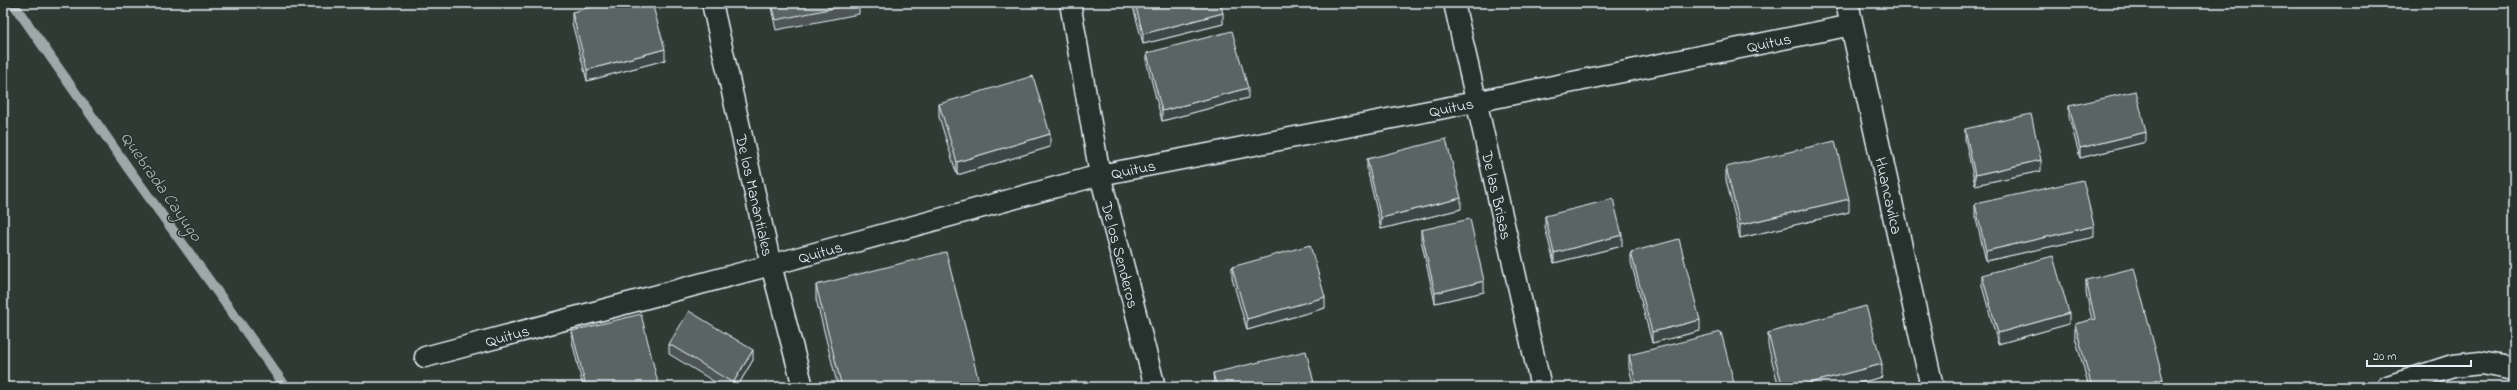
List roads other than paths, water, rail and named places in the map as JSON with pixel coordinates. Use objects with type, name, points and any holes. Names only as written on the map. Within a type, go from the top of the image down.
[{"type":"street","name":"Huancavilca","points":[[1847,3],[1932,387]]},
{"type":"street","points":[[2388,387],[2453,366],[2481,363],[2514,369]]},
{"type":"lane","name":"De los Manantiales","points":[[712,3],[771,266],[803,387]]},
{"type":"lane","name":"De los Senderos","points":[[1070,3],[1100,174],[1155,387]]},
{"type":"lane","name":"De las Brisas","points":[[1454,3],[1475,102],[1541,387]]},
{"type":"lane","name":"Quitus","points":[[425,357],[771,266],[1100,174],[1475,102],[1852,25]]},
{"type":"waterway","name":"Quebrada Cayugo","points":[[13,3],[128,168],[286,387]]}]
